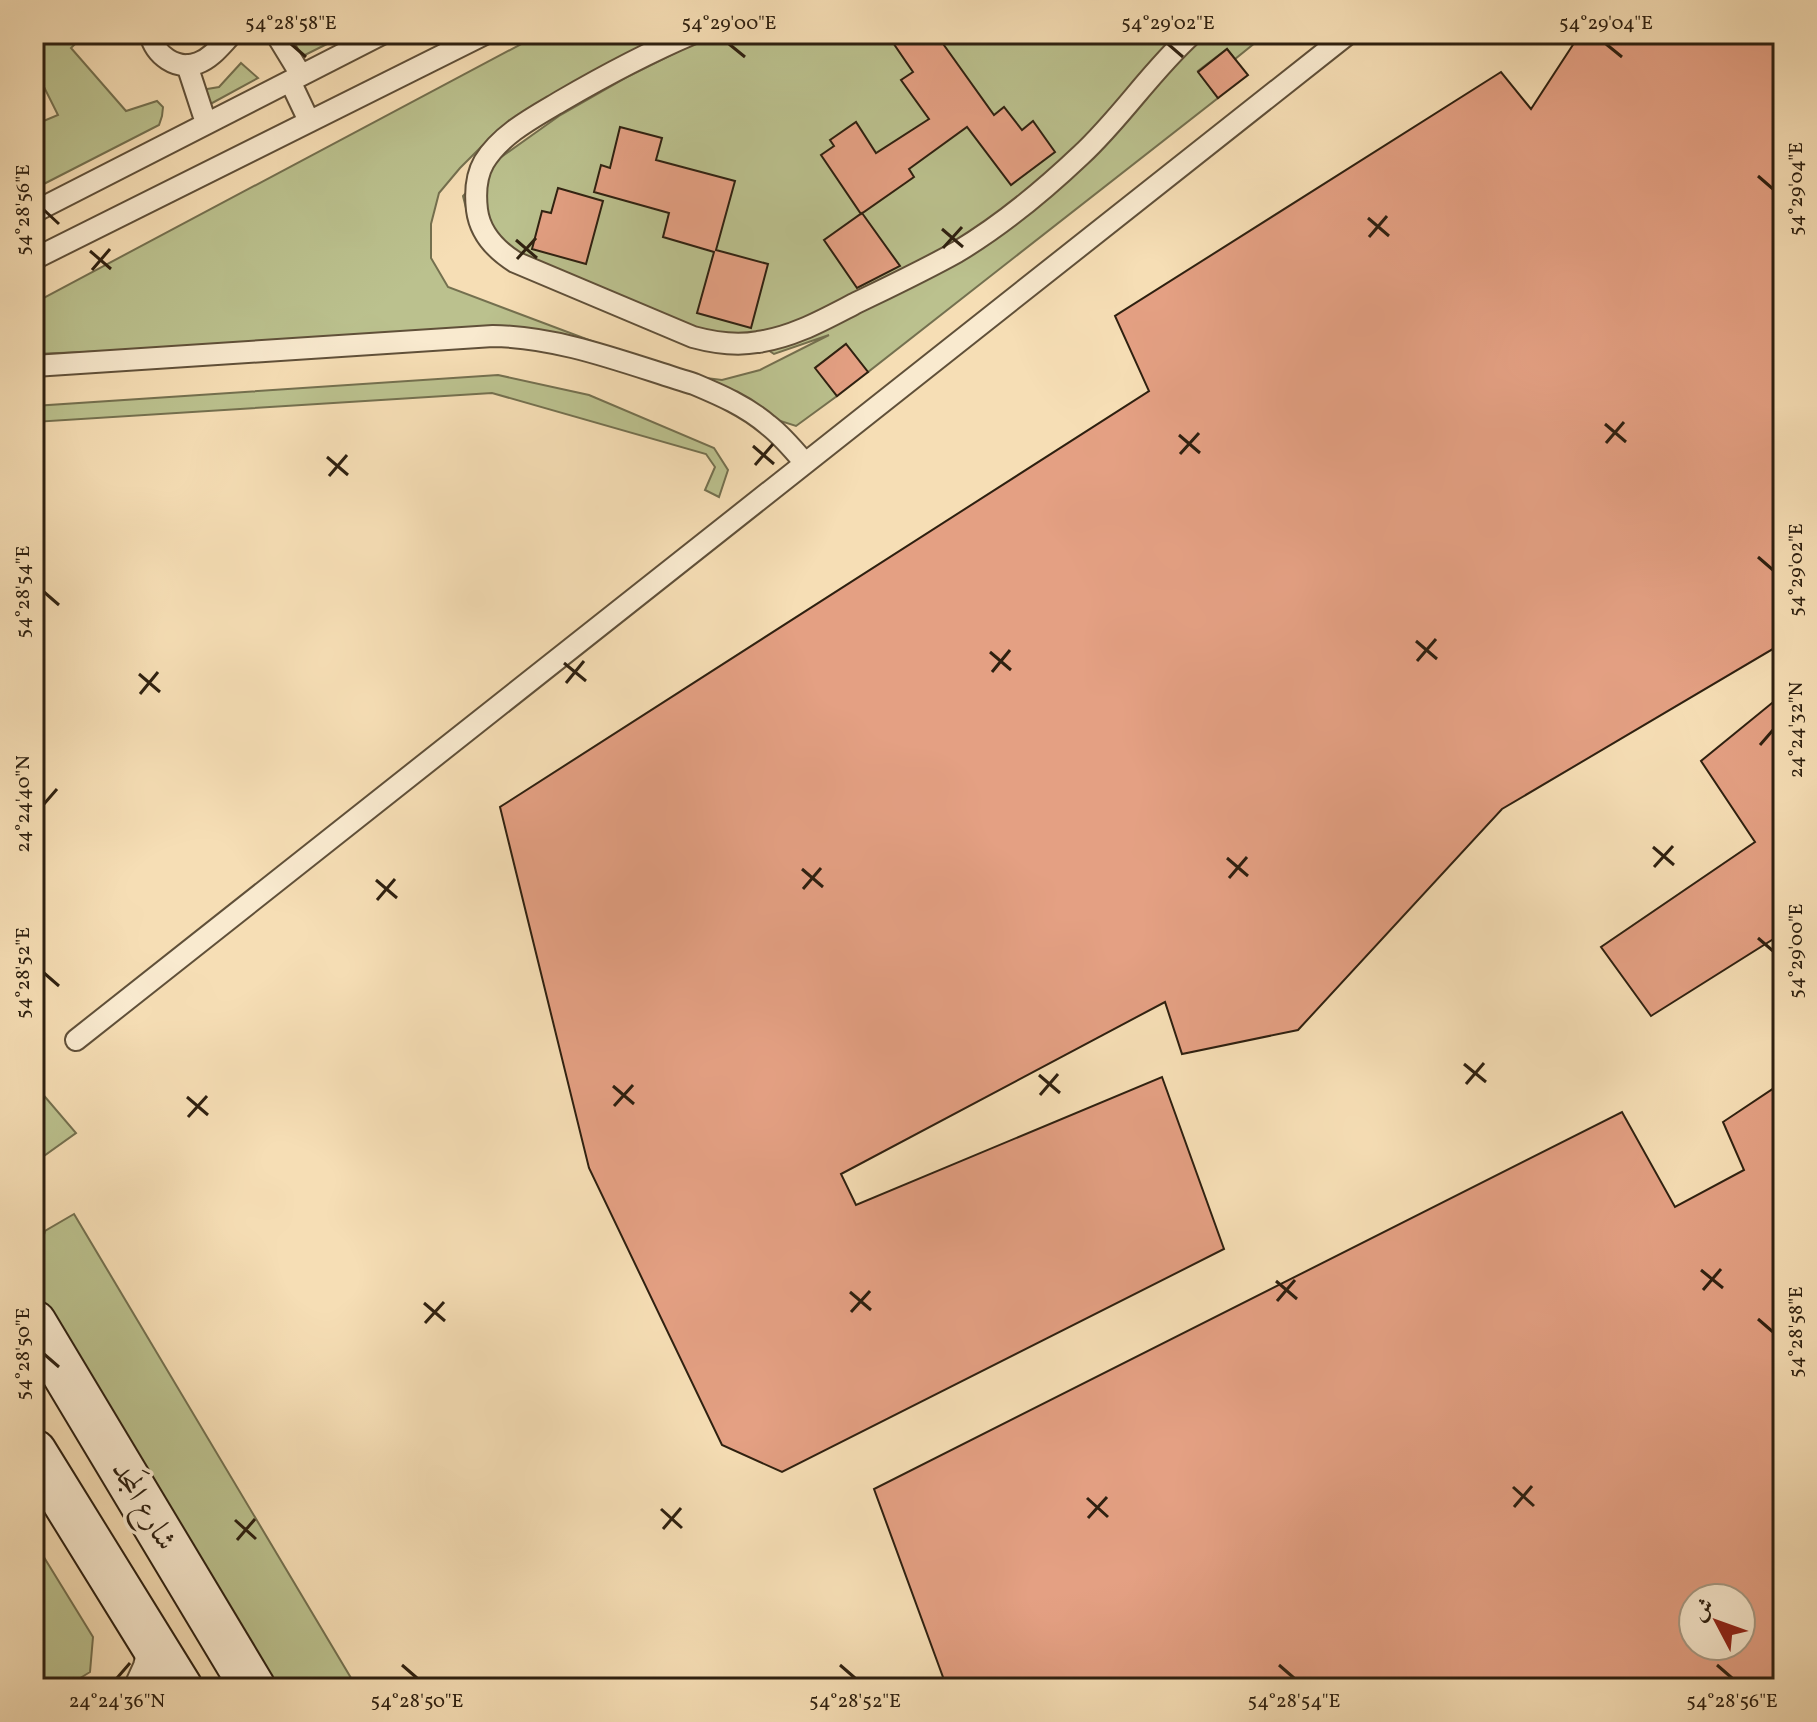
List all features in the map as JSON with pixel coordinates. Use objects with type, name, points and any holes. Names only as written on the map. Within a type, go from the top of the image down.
[{"type":"street","name":"شارع المَجد","points":[[34,1323],[253,1688]]},
{"type":"street","points":[[34,1452],[180,1688]]},
{"type":"lane","points":[[150,34],[164,58],[187,65],[209,57],[232,34]]},
{"type":"lane","points":[[276,34],[309,121]]},
{"type":"lane","points":[[34,212],[382,34]]},
{"type":"lane","points":[[34,259],[485,34]]},
{"type":"lane","points":[[692,34],[603,76],[506,137],[493,150],[480,171],[475,197],[477,214],[491,242],[515,262],[693,337],[717,343],[741,344],[762,342],[805,329],[918,274],[995,226],[1043,190],[1084,153],[1192,34]]},
{"type":"lane","points":[[76,1040],[1348,34]]},
{"type":"lane","points":[[187,65],[206,123]]},
{"type":"lane","points":[[34,366],[520,336],[569,345],[694,384],[753,413],[804,462]]},
{"type":"lane","points":[[134,1688],[144,1666],[150,1639]]},
{"type":"green space","points":[[34,34],[85,34],[71,48],[126,111],[157,101],[163,107],[159,125],[34,189],[34,125],[58,115],[34,67]]},
{"type":"green space","points":[[275,34],[347,34],[297,59]]},
{"type":"green space","points":[[540,34],[681,34],[546,103],[486,142],[439,193],[431,224],[431,258],[448,287],[682,375],[722,380],[760,370],[829,335],[774,354],[750,338],[712,334],[522,264],[466,208],[463,196],[497,160],[559,116],[629,76],[713,34],[1266,34],[1235,59],[1227,49],[1198,71],[1218,98],[868,372],[846,344],[816,367],[837,396],[796,426],[512,335],[34,354],[34,303]]},
{"type":"green space","points":[[241,63],[258,78],[203,108],[195,91],[219,87]]},
{"type":"green space","points":[[498,375],[589,395],[714,448],[728,470],[719,497],[705,490],[715,467],[706,454],[492,393],[34,422],[34,406]]},
{"type":"green space","points":[[34,1084],[76,1133],[34,1163]]},
{"type":"green space","points":[[74,1214],[357,1688],[270,1688],[41,1310],[36,1263],[45,1231]]},
{"type":"green space","points":[[34,1541],[93,1637],[90,1672],[64,1688],[34,1688]]},
{"type":"building","points":[[887,34],[936,34],[994,115],[1004,107],[1022,130],[1033,121],[1055,152],[1011,185],[967,127],[909,169],[914,177],[861,214],[821,155],[834,146],[830,140],[856,122],[876,153],[929,119],[901,80],[913,72]]},
{"type":"building","points":[[1580,34],[1783,34],[1783,643],[1502,809],[1298,1030],[1182,1054],[1165,1002],[841,1174],[856,1205],[1162,1077],[1224,1249],[782,1472],[722,1445],[589,1168],[500,807],[1149,391],[1115,316],[1501,72],[1531,109]]},
{"type":"building","points":[[1227,49],[1248,75],[1218,98],[1198,72]]},
{"type":"building","points":[[620,127],[662,138],[656,160],[735,181],[716,250],[768,264],[751,328],[697,313],[714,252],[663,237],[669,213],[594,192],[601,165],[610,168]]},
{"type":"building","points":[[558,188],[603,201],[586,264],[532,249],[542,211],[551,213]]},
{"type":"building","points":[[862,213],[900,266],[857,288],[824,240]]},
{"type":"building","points":[[846,344],[868,372],[837,396],[815,368]]},
{"type":"building","points":[[1783,694],[1783,933],[1651,1016],[1601,947],[1755,842],[1701,761]]},
{"type":"building","points":[[1783,1082],[1783,1688],[947,1688],[874,1489],[1622,1112],[1675,1207],[1744,1170],[1723,1122]]}]
